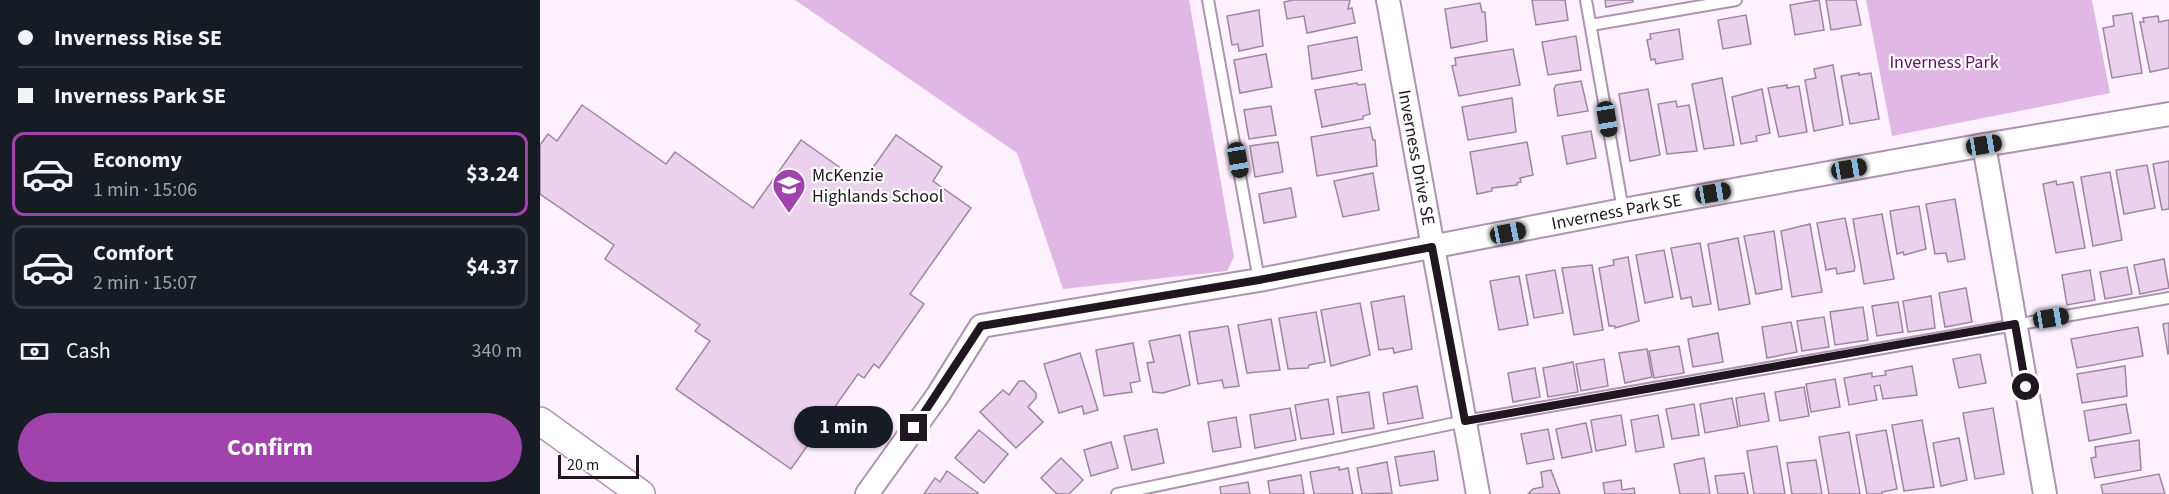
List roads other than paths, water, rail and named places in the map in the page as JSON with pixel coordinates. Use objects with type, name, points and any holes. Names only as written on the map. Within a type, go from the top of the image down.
[{"type":"street","name":"Inverness Drive SE","points":[[1388,0],[1478,494]]},
{"type":"street","name":"Inverness Park SE","points":[[867,494],[938,394],[981,326],[1259,280],[1623,210],[2169,114]]},
{"type":"street","points":[[1984,145],[2045,494]]},
{"type":"street","points":[[540,421],[641,494]]},
{"type":"lane","points":[[1208,0],[1259,280]]},
{"type":"lane","points":[[1586,0],[1623,210]]},
{"type":"lane","points":[[1591,25],[1736,0]]},
{"type":"lane","points":[[1117,494],[1465,421],[2169,298]]},
{"type":"place","name":"McKenzie Highlands School","points":[[789,214]]},
{"type":"park label","name":"Inverness Park","points":[[1944,62]]}]
